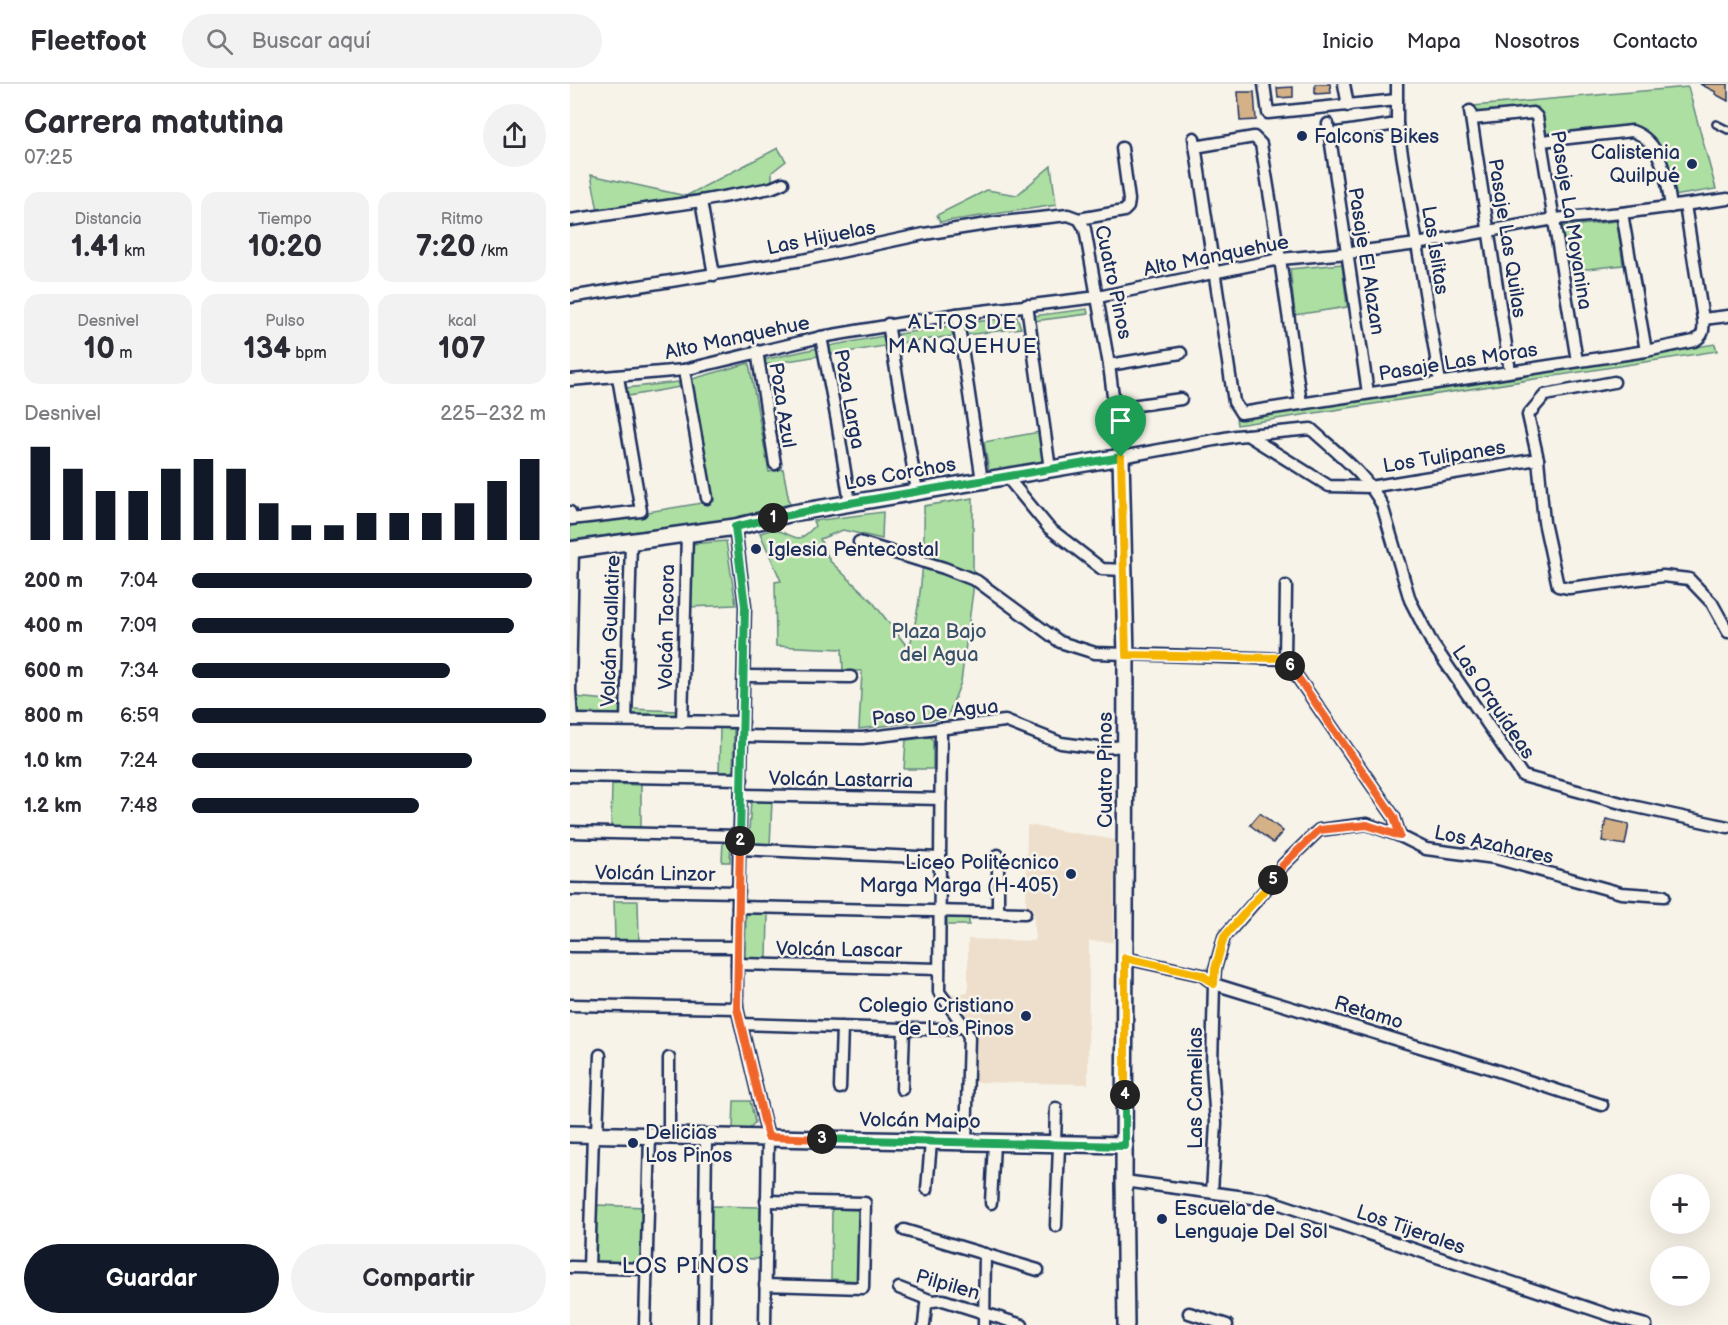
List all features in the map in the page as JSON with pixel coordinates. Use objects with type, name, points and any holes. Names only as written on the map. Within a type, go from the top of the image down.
[{"type":"street","points":[[1264,84],[1268,113],[1396,100]]},
{"type":"street","points":[[1344,84],[1348,106]]},
{"type":"street","name":"Las Islitas","points":[[1398,84],[1397,124],[1440,382]]},
{"type":"street","name":"Pasaje La Moyanina","points":[[1471,115],[1533,112],[1537,117],[1577,361]]},
{"type":"street","name":"Pasaje Las Quilas","points":[[1471,115],[1510,371]]},
{"type":"street","name":"Pasaje El Alazan","points":[[1368,393],[1329,129],[1397,124]]},
{"type":"street","points":[[1542,141],[1632,131],[1641,134],[1650,143],[1665,168],[1671,207]]},
{"type":"street","points":[[1214,272],[1194,142],[1254,137],[1261,144],[1301,403]]},
{"type":"street","name":"Las Hijuelas","points":[[570,297],[803,260],[936,232],[1068,215],[1079,219],[1124,211],[1130,200],[1122,148]]},
{"type":"street","points":[[570,220],[700,201],[771,188],[783,183]]},
{"type":"street","name":"Alto Manquehue","points":[[570,380],[684,370],[757,351],[888,324],[1098,297],[1280,259],[1417,244],[1554,219],[1622,213],[1728,199]]},
{"type":"street","points":[[700,201],[714,275]]},
{"type":"street","points":[[1685,205],[1703,319],[1728,316]]},
{"type":"street","points":[[1622,213],[1646,351]]},
{"type":"street","name":"Cuatro Pinos","points":[[1079,219],[1085,229],[1110,364],[1121,457],[1126,655],[1124,1181],[1126,1325]]},
{"type":"street","name":"Pasaje Las Moras","points":[[1214,272],[1234,402],[1241,413],[1646,351],[1700,338],[1704,332],[1703,319]]},
{"type":"street","points":[[1027,305],[1050,469]]},
{"type":"street","points":[[957,314],[982,481]]},
{"type":"street","points":[[888,324],[917,491]]},
{"type":"street","name":"Poza Larga","points":[[821,337],[850,503]]},
{"type":"street","name":"Poza Azul","points":[[757,351],[775,464]]},
{"type":"street","points":[[1110,364],[1181,353]]},
{"type":"street","points":[[684,370],[707,498]]},
{"type":"street","points":[[570,512],[571,519],[641,511],[618,377]]},
{"type":"street","points":[[1614,382],[1545,395],[1528,415],[1538,459],[1544,522],[1558,586],[1569,588],[1663,576],[1689,579],[1712,603],[1728,632]]},
{"type":"street","points":[[1116,408],[1181,399]]},
{"type":"street","name":"Los Tulipanes","points":[[1242,435],[1311,429],[1370,487],[1538,459]]},
{"type":"street","points":[[1242,435],[1329,486],[1370,487]]},
{"type":"street","name":"Los Corchos","points":[[572,549],[735,527],[793,513],[1242,435]]},
{"type":"street","points":[[1007,477],[1049,528],[1102,568],[1124,570]]},
{"type":"street","name":"Las Orquídeas","points":[[1370,487],[1382,505],[1410,600],[1432,643],[1523,776],[1632,806],[1728,827]]},
{"type":"street","points":[[735,527],[745,606],[737,1008],[768,1137],[765,1325]]},
{"type":"street","name":"Volcán Tacora","points":[[682,722],[687,534]]},
{"type":"street","name":"Volcán Guallatire","points":[[626,720],[631,542]]},
{"type":"street","points":[[859,542],[945,567],[977,581],[1060,642],[1095,653],[1285,658]]},
{"type":"street","points":[[572,549],[571,720],[743,722]]},
{"type":"street","points":[[1286,586],[1285,658],[1394,817],[1400,836]]},
{"type":"street","points":[[745,676],[852,677]]},
{"type":"street","name":"Paso De Agua","points":[[743,736],[862,738],[1005,721],[1061,743],[1099,748],[1126,746]]},
{"type":"street","points":[[940,728],[939,992],[964,1026],[969,1037],[966,1142]]},
{"type":"street","points":[[570,776],[742,779]]},
{"type":"street","name":"Volcán Lastarria","points":[[741,795],[941,799]]},
{"type":"street","name":"Los Azahares","points":[[1214,984],[1215,969],[1224,937],[1266,890],[1283,865],[1319,830],[1367,825],[1400,836],[1426,849],[1495,858],[1621,893],[1664,896]]},
{"type":"street","points":[[570,832],[740,836]]},
{"type":"street","points":[[740,849],[940,858]]},
{"type":"street","points":[[998,855],[998,912]]},
{"type":"street","name":"Volcán Linzor","points":[[570,889],[739,892]]},
{"type":"street","points":[[738,907],[1025,913]]},
{"type":"street","points":[[570,946],[737,947]]},
{"type":"street","name":"Retamo","points":[[1125,958],[1202,975],[1214,984],[1602,1105]]},
{"type":"street","name":"Volcán Lascar","points":[[737,964],[939,969]]},
{"type":"street","name":"Las Camelias","points":[[1212,1192],[1216,1123],[1212,1066],[1214,984]]},
{"type":"street","points":[[570,1005],[737,1008]]},
{"type":"street","points":[[741,1024],[904,1029],[950,1029],[964,1026]]},
{"type":"street","points":[[840,1088],[842,1027]]},
{"type":"street","points":[[902,1089],[904,1029]]},
{"type":"street","points":[[589,1268],[600,1055]]},
{"type":"street","points":[[669,1058],[669,1135]]},
{"type":"street","points":[[1056,1108],[1056,1226]]},
{"type":"street","name":"Volcán Maipo","points":[[570,1134],[1125,1146]]},
{"type":"street","points":[[645,1325],[650,1135]]},
{"type":"street","points":[[704,1325],[706,1136]]},
{"type":"street","points":[[927,1189],[931,1142]]},
{"type":"street","points":[[991,1203],[993,1143]]},
{"type":"street","name":"Los Tijerales","points":[[1124,1181],[1268,1200],[1615,1321],[1646,1325]]},
{"type":"street","points":[[765,1285],[863,1288],[865,1214],[865,1203],[766,1201]]},
{"type":"street","points":[[904,1230],[1038,1270]]},
{"type":"street","points":[[985,1254],[985,1319]]},
{"type":"street","points":[[570,1267],[647,1269]]},
{"type":"street","name":"Pilpilen","points":[[899,1288],[932,1301],[943,1300],[985,1319],[1022,1325]]},
{"type":"street","points":[[924,1325],[926,1305],[932,1301]]},
{"type":"street","points":[[1189,1313],[1227,1325]]},
{"type":"lane","points":[[1716,124],[1728,130]]},
{"type":"shaded area","name":"Colegio Cristiano de Los Pinos","points":[[1027,825],[1116,840],[1113,942],[1089,941],[1088,1084],[975,1082],[977,1032],[946,994],[968,993],[968,939],[1035,941],[1033,908],[1026,907]]},
{"type":"green space","points":[[1688,87],[1716,189],[1674,196],[1667,166],[1633,127],[1579,130],[1546,136],[1538,107],[1474,114],[1473,106]]},
{"type":"green space","points":[[778,148],[786,161],[772,172],[772,182],[598,211],[591,175],[686,196]]},
{"type":"green space","points":[[1051,166],[1056,205],[940,222],[937,215],[987,190],[1017,195]]},
{"type":"green space","points":[[1617,221],[1623,265],[1569,271],[1561,227]]},
{"type":"green space","points":[[1342,264],[1347,307],[1295,315],[1290,269]]},
{"type":"green space","points":[[1087,309],[1088,314],[1034,321],[1032,316]]},
{"type":"green space","points":[[1017,317],[1021,328],[966,335],[965,323]]},
{"type":"green space","points":[[950,326],[953,336],[901,343],[898,334]]},
{"type":"green space","points":[[883,336],[885,346],[829,355],[828,346]]},
{"type":"green space","points":[[1715,344],[1717,351],[1237,425],[1236,417]]},
{"type":"green space","points":[[818,348],[819,356],[764,365],[763,360]]},
{"type":"green space","points":[[749,363],[769,472],[783,469],[790,506],[735,519],[570,540],[570,525],[714,501],[692,379]]},
{"type":"green space","points":[[678,382],[680,387],[629,396],[624,393],[626,388]]},
{"type":"green space","points":[[1039,432],[1044,462],[989,471],[984,442]]},
{"type":"green space","name":"Plaza Bajo del Agua","points":[[973,498],[973,591],[961,682],[947,718],[859,729],[862,671],[843,671],[842,649],[776,646],[775,582],[781,581],[760,533],[775,530],[799,538],[815,526],[813,521],[883,512],[882,539],[843,530],[820,539],[830,561],[872,601],[909,649],[922,579],[924,506]]},
{"type":"green space","points":[[726,541],[736,605],[688,607],[690,544]]},
{"type":"green space","points":[[574,697],[620,701],[620,717],[574,715]]},
{"type":"green space","points":[[631,709],[676,711],[676,716],[630,715]]},
{"type":"green space","points":[[720,728],[734,729],[733,774],[719,774]]},
{"type":"green space","points":[[931,737],[933,769],[904,769],[906,740]]},
{"type":"green space","points":[[612,784],[641,785],[641,828],[611,828]]},
{"type":"green space","points":[[751,800],[772,800],[770,846],[748,846]]},
{"type":"green space","points":[[723,840],[731,841],[730,862],[722,862]]},
{"type":"green space","points":[[614,901],[638,901],[639,942],[615,941]]},
{"type":"green space","points":[[746,914],[768,914],[767,959],[745,959]]},
{"type":"green space","points":[[969,916],[969,925],[947,925],[947,917]]},
{"type":"green space","points":[[734,1101],[750,1101],[755,1122],[750,1129],[733,1128]]},
{"type":"green space","points":[[596,1205],[645,1207],[643,1264],[594,1262]]},
{"type":"green space","points":[[709,1206],[760,1207],[759,1259],[709,1258]]},
{"type":"green space","points":[[832,1209],[860,1210],[859,1281],[831,1279]]},
{"type":"building","points":[[1315,84],[1330,84],[1331,93],[1315,94]]},
{"type":"building","points":[[1700,84],[1728,84],[1728,101],[1715,94],[1716,92]]},
{"type":"building","points":[[1293,87],[1293,97],[1278,98],[1277,88]]},
{"type":"building","points":[[1238,92],[1254,92],[1256,120],[1240,121]]},
{"type":"building","points":[[1260,813],[1283,831],[1273,843],[1250,825]]},
{"type":"building","points":[[1606,819],[1629,824],[1625,845],[1602,841]]},
{"type":"place","name":"Falcons Bikes","points":[[1302,136]]},
{"type":"place","name":"Calistenia Quilpué","points":[[1692,164]]},
{"type":"place","name":"Iglesia Pentecostal","points":[[756,549]]},
{"type":"place","name":"Liceo Politécnico Marga Marga (H-405)","points":[[1071,874]]},
{"type":"place","name":"Colegio Cristiano de Los Pinos","points":[[1026,1016]]},
{"type":"place","name":"Delicias Los Pinos","points":[[633,1143]]},
{"type":"place","name":"Escuela de Lenguaje Del Sol","points":[[1162,1219]]},
{"type":"district","name":"ALTOS DE MANQUEHUE","points":[[963,334]]},
{"type":"district","name":"LOS PINOS","points":[[686,1265]]},
{"type":"route","points":[[1121,457],[1126,655],[1285,658],[1394,817],[1400,836],[1367,825],[1319,830],[1283,865],[1266,890],[1224,937],[1215,969],[1214,984],[1202,975],[1125,958],[1125,1146],[768,1137],[737,1008],[745,606],[735,527],[793,513],[1121,457]]}]
